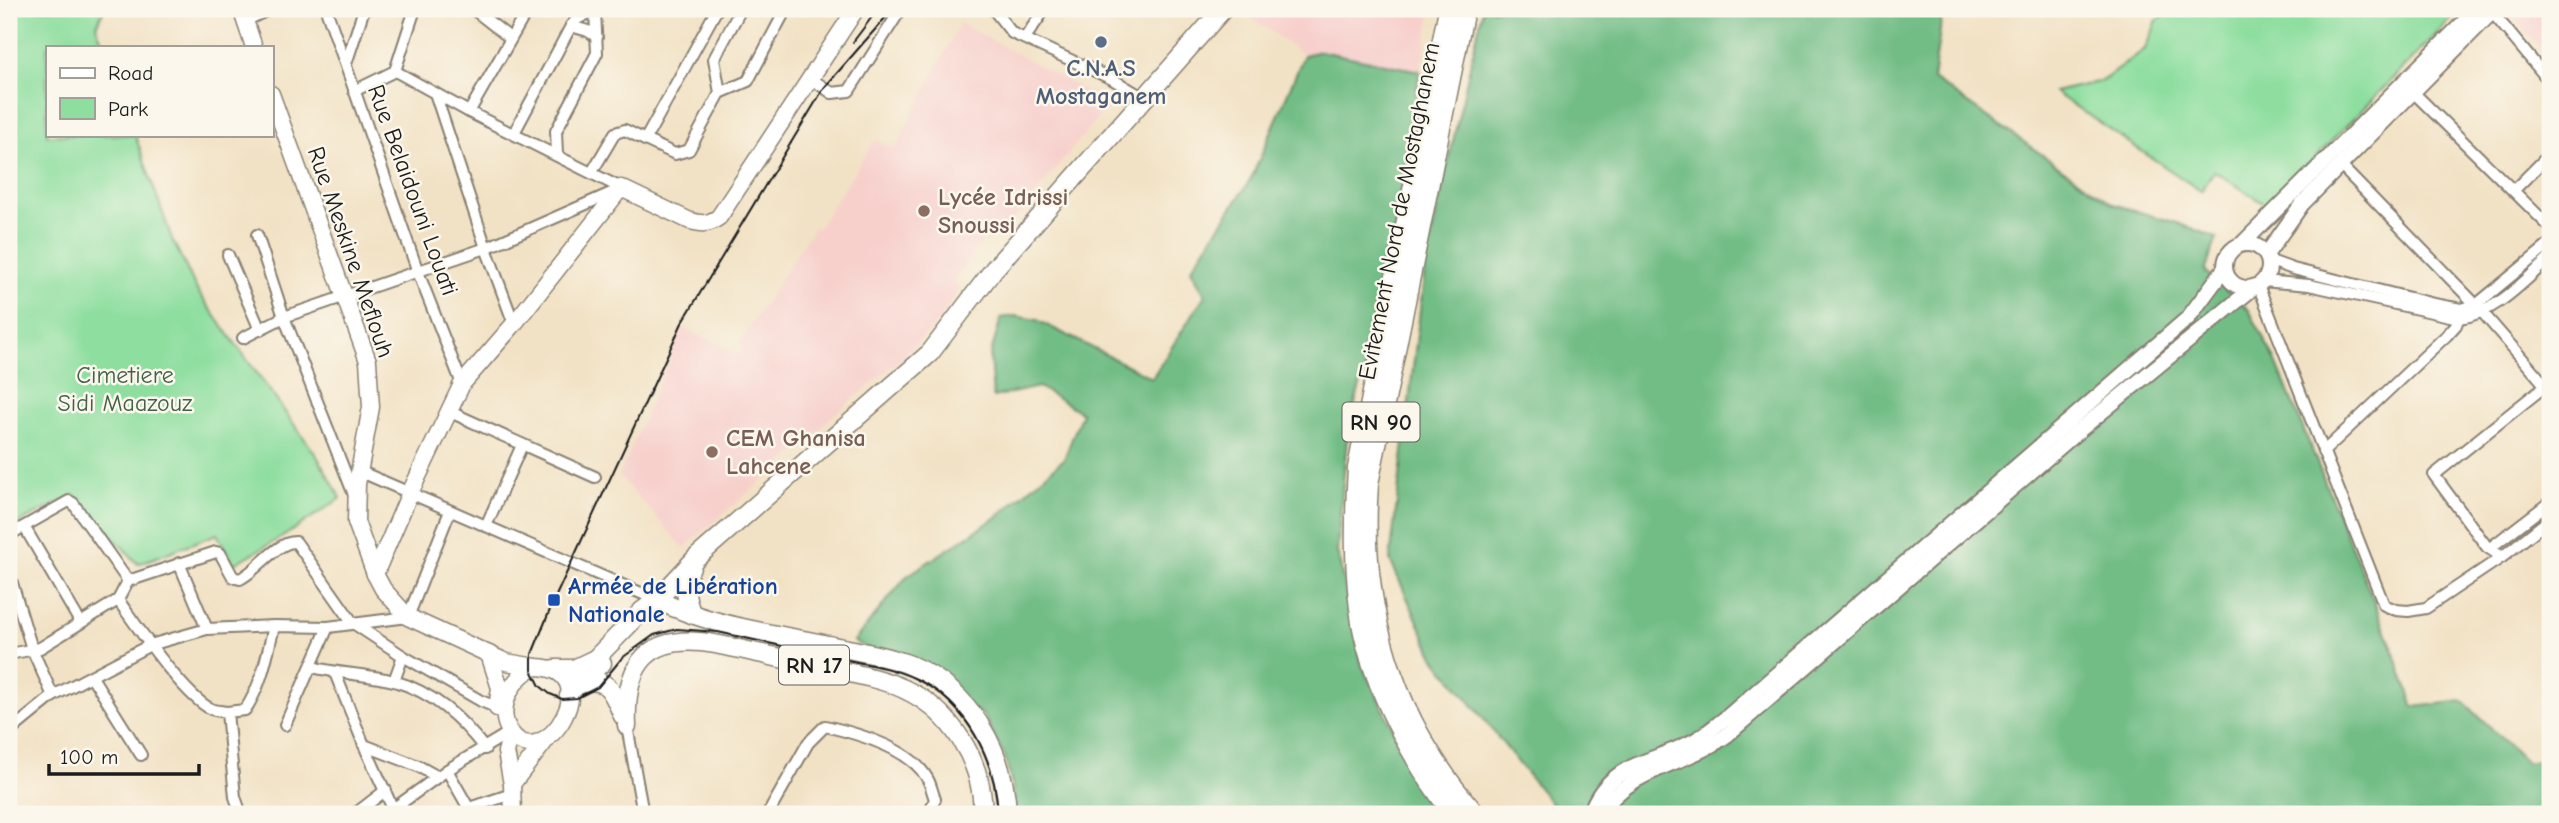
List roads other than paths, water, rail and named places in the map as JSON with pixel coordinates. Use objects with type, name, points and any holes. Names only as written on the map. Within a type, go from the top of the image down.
[{"type":"main road","points":[[374,574],[462,384],[514,324],[621,188],[690,221],[711,223],[724,211],[856,9]]},
{"type":"main road","points":[[501,710],[519,676],[545,668],[574,669],[588,664],[642,611],[657,600],[696,558],[930,353],[999,262],[1223,9]]},
{"type":"main road","name":"Evitement Nord de Mostaghanem","points":[[1448,9],[1357,468],[1354,524],[1355,574],[1362,625],[1374,667],[1392,713],[1415,757],[1453,814]]},
{"type":"main road","name":"Evitement Nord de Mostaghanem","points":[[1465,9],[1369,484],[1366,529],[1369,577],[1378,622],[1385,654],[1402,703],[1457,792],[1476,814]]},
{"type":"main road","points":[[243,15],[254,46]]},
{"type":"main road","name":"Rue Meskine Meflouh","points":[[273,99],[368,361],[371,407],[359,471],[356,522],[374,574],[383,589],[408,617],[512,664],[545,668]]},
{"type":"main road","points":[[692,614],[685,592],[686,580],[696,558]]},
{"type":"main road","points":[[512,789],[561,722],[577,687],[648,616],[657,600]]},
{"type":"main road","name":"RN 17","points":[[657,600],[715,622],[875,654],[913,666],[931,676],[970,711],[990,743],[1002,773],[1007,814]]},
{"type":"main road","name":"RN 17","points":[[638,664],[652,651],[662,647],[686,641],[700,641],[869,678],[904,689],[939,713],[963,742],[979,780],[983,814]]},
{"type":"main road","points":[[489,654],[506,671],[510,692]]},
{"type":"main road","points":[[489,654],[500,688],[501,710],[510,733],[506,752],[513,814]]},
{"type":"main road","points":[[577,687],[638,664]]},
{"type":"main road","points":[[627,726],[629,685],[638,664]]},
{"type":"main road","points":[[545,668],[577,687]]},
{"type":"main road","points":[[577,687],[591,681],[611,689],[627,726]]},
{"type":"main road","points":[[510,733],[527,742],[546,740]]},
{"type":"street","points":[[243,15],[270,9]]},
{"type":"street","points":[[346,64],[363,9]]},
{"type":"street","points":[[354,91],[395,71],[415,9]]},
{"type":"street","points":[[473,9],[510,38]]},
{"type":"street","points":[[470,112],[528,9]]},
{"type":"street","points":[[514,133],[572,26],[577,19],[595,9],[597,54],[556,131],[557,154]]},
{"type":"street","points":[[645,140],[718,9]]},
{"type":"street","points":[[720,93],[714,59],[741,9]]},
{"type":"street","points":[[592,172],[615,133],[625,130],[675,154],[689,150],[720,93],[748,81],[786,9]]},
{"type":"street","points":[[810,78],[832,93],[849,91],[901,9]]},
{"type":"street","points":[[993,9],[1012,33],[1112,79],[1144,98]]},
{"type":"street","points":[[1025,38],[1045,9]]},
{"type":"street","points":[[1590,814],[1599,794],[1629,766],[1690,743],[1747,700],[2188,318],[2225,268],[2231,250],[2242,244],[2477,9]]},
{"type":"street","points":[[1601,814],[1635,779],[1704,750],[1727,734],[2076,433],[2258,284],[2268,271],[2267,257],[2295,212],[2493,10],[2550,82]]},
{"type":"street","name":"Rue Belaidouni Louati","points":[[328,11],[418,272],[462,384]]},
{"type":"street","points":[[572,26],[597,37]]},
{"type":"street","points":[[395,71],[621,188]]},
{"type":"street","points":[[2413,92],[2550,227]]},
{"type":"street","points":[[435,93],[514,324]]},
{"type":"street","points":[[2514,190],[2550,154]]},
{"type":"street","points":[[2340,165],[2548,384],[2434,475],[2490,548],[2502,557]]},
{"type":"street","points":[[243,338],[284,317],[486,248],[621,188]]},
{"type":"street","points":[[257,236],[284,317],[356,500]]},
{"type":"street","points":[[2242,244],[2256,246],[2267,257],[2293,269],[2460,313]]},
{"type":"street","points":[[2479,309],[2550,244]]},
{"type":"street","points":[[228,255],[260,330]]},
{"type":"street","points":[[2225,268],[2230,280],[2241,287],[2258,284],[2309,285],[2460,313],[2500,300],[2550,258]]},
{"type":"street","points":[[2258,284],[2384,605],[2408,611],[2426,608],[2502,557],[2550,519]]},
{"type":"street","points":[[2323,452],[2447,335],[2460,313]]},
{"type":"street","points":[[448,411],[595,477]]},
{"type":"street","points":[[485,526],[522,444]]},
{"type":"street","points":[[359,471],[657,600]]},
{"type":"street","points":[[9,535],[71,501],[128,581]]},
{"type":"street","points":[[2490,548],[2550,502]]},
{"type":"street","points":[[9,732],[52,696],[150,645],[207,629],[328,627],[408,617],[450,511]]},
{"type":"street","points":[[25,528],[80,622]]},
{"type":"street","points":[[9,654],[40,648],[118,600],[128,581],[216,552],[220,553],[233,576],[240,579],[251,573],[284,544],[296,542],[353,623],[402,656],[501,710]]},
{"type":"street","points":[[178,563],[207,629]]},
{"type":"street","points":[[9,573],[32,649],[52,696]]},
{"type":"street","points":[[118,600],[150,645],[195,697],[211,709],[227,712],[245,710],[253,699],[274,626]]},
{"type":"street","points":[[285,725],[328,627]]},
{"type":"street","points":[[394,681],[402,656]]},
{"type":"street","points":[[312,667],[394,681],[441,704],[468,727],[485,749]]},
{"type":"street","points":[[335,673],[364,745],[386,790],[390,811],[443,774],[510,733]]},
{"type":"street","points":[[92,677],[141,755]]},
{"type":"street","points":[[227,712],[235,797],[241,814]]},
{"type":"street","points":[[627,726],[643,814]]},
{"type":"street","points":[[768,814],[808,743],[825,726],[851,732],[907,757],[927,776],[935,799],[929,814]]},
{"type":"street","points":[[364,745],[443,774],[470,811],[512,789]]},
{"type":"street","points":[[355,814],[386,790]]},
{"type":"tram line","points":[[853,42],[878,9]]},
{"type":"tram line","points":[[893,9],[824,88],[682,323],[554,600],[532,654],[532,670],[540,686],[550,694],[562,699],[577,698],[598,687],[622,658],[654,635],[677,629],[718,632],[895,671],[934,689],[964,718],[985,754],[992,774],[998,814]]},
{"type":"place","name":"C.N.A.S Mostaganem","points":[[1101,42]]},
{"type":"place","name":"Lycée Idrissi Snoussi","points":[[924,211]]},
{"type":"place","name":"CEM Ghanisa Lahcene","points":[[712,452]]},
{"type":"place","name":"Armée de Libération Nationale","points":[[554,600]]},
{"type":"park label","name":"Cimetiere Sidi Maazouz","points":[[125,389]]}]
